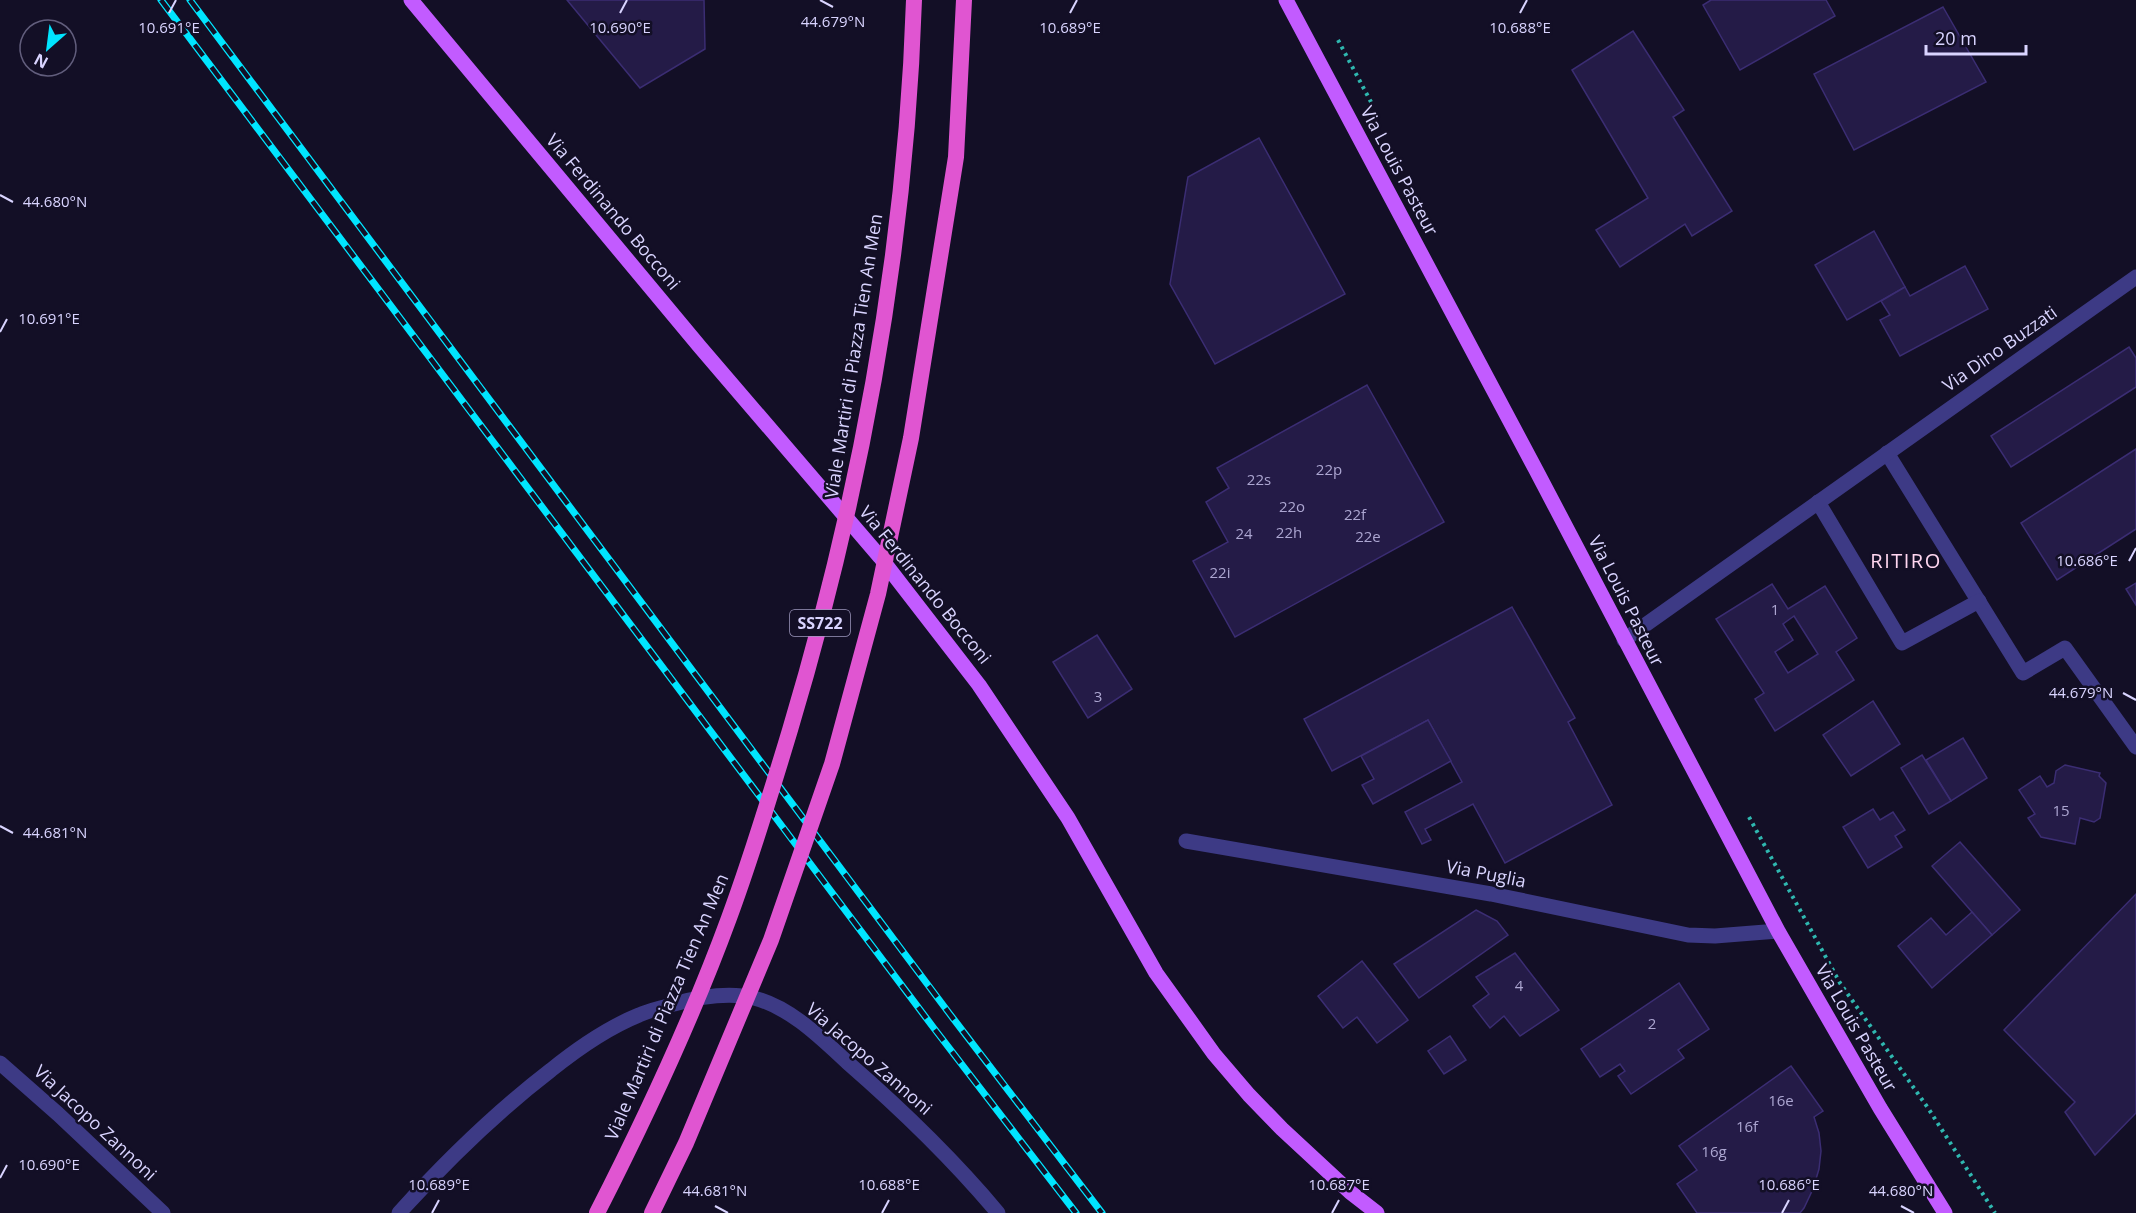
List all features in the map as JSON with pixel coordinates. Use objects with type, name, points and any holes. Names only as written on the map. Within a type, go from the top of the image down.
[{"type":"highway","name":"Viale Martiri di Piazza Tien An Men","points":[[597,1213],[641,1126],[729,918],[781,760],[839,552],[866,424],[890,280],[907,129],[914,0]]},
{"type":"highway","name":"SS722","points":[[652,1213],[686,1143],[774,929],[832,764],[878,594],[911,438],[954,169],[962,71],[964,0]]},
{"type":"main road","name":"Via Ferdinando Bocconi","points":[[411,0],[700,347],[880,557],[979,685],[1068,818],[1156,973],[1215,1054],[1249,1095],[1282,1129],[1350,1192],[1377,1213]]},
{"type":"main road","name":"Via Louis Pasteur","points":[[1286,0],[1778,931],[1880,1108],[1945,1213]]},
{"type":"street","name":"Via Dino Buzzati","points":[[1624,640],[2136,277]]},
{"type":"street","points":[[1887,453],[2023,673],[2065,648],[2136,747]]},
{"type":"street","points":[[1818,501],[1902,643],[1979,601]]},
{"type":"street","name":"Via Puglia","points":[[1186,841],[1491,894],[1688,935],[1715,936],[1778,931]]},
{"type":"street","name":"Via Jacopo Zannoni","points":[[399,1213],[462,1146],[504,1107],[570,1055],[607,1031],[639,1015],[683,1001],[718,995],[755,998],[783,1011],[814,1032],[900,1108],[972,1182],[998,1213]]},
{"type":"street","name":"Via Jacopo Zannoni","points":[[0,1063],[163,1213]]},
{"type":"building","points":[[567,0],[704,0],[705,49],[640,88]]},
{"type":"building","points":[[1711,0],[1826,0],[1835,16],[1740,70],[1703,5]]},
{"type":"building","points":[[1943,7],[1986,82],[1854,150],[1814,74]]},
{"type":"building","points":[[1633,31],[1684,110],[1673,117],[1732,211],[1692,236],[1685,224],[1620,267],[1596,230],[1648,198],[1572,70]]},
{"type":"building","points":[[1259,138],[1345,294],[1215,364],[1170,284],[1188,177]]},
{"type":"building","points":[[1874,231],[1905,287],[1847,320],[1815,265]]},
{"type":"building","points":[[1965,266],[1988,309],[1900,356],[1880,320],[1890,315],[1881,301],[1905,287],[1910,296]]},
{"type":"building","points":[[2129,347],[2136,358],[2136,387],[2011,467],[1991,436]]},
{"type":"building","points":[[1367,385],[1444,522],[1235,637],[1193,561],[1228,542],[1206,502],[1229,488],[1217,468]]},
{"type":"building","points":[[2136,449],[2136,529],[2057,580],[2021,523]]},
{"type":"building","points":[[2136,583],[2136,605],[2126,589]]},
{"type":"building","points":[[1772,584],[1788,609],[1825,586],[1857,638],[1836,652],[1854,680],[1775,731],[1755,699],[1764,693],[1716,619]],"holes":[[[1794,616],[1818,654],[1788,673],[1775,652],[1793,640],[1783,624]]]},
{"type":"building","points":[[1512,607],[1575,718],[1568,722],[1612,805],[1505,863],[1473,804],[1425,829],[1431,840],[1422,844],[1405,812],[1462,782],[1428,720],[1332,771],[1304,719]]},
{"type":"building","points":[[1097,635],[1132,689],[1088,718],[1053,662]]},
{"type":"building","points":[[1873,701],[1900,744],[1851,776],[1823,735]]},
{"type":"building","points":[[1428,720],[1451,761],[1373,804],[1362,785],[1374,779],[1361,756]]},
{"type":"building","points":[[1963,738],[1987,778],[1951,801],[1926,760]]},
{"type":"building","points":[[1922,755],[1951,801],[1929,814],[1901,768]]},
{"type":"building","points":[[2065,765],[2100,773],[2099,776],[2106,783],[2100,818],[2094,822],[2080,818],[2075,844],[2041,837],[2028,818],[2035,814],[2019,790],[2040,776],[2047,787],[2054,783],[2056,771]]},
{"type":"building","points":[[1873,809],[1880,820],[1893,812],[1905,830],[1895,836],[1902,847],[1868,868],[1843,827]]},
{"type":"building","points":[[1960,842],[2020,910],[1992,935],[1932,866]]},
{"type":"building","points":[[2136,894],[2136,1113],[2095,1155],[2065,1112],[2075,1102],[2004,1030]]},
{"type":"building","points":[[1476,910],[1497,921],[1508,935],[1419,998],[1394,964]]},
{"type":"building","points":[[1972,912],[1992,935],[1932,988],[1898,946],[1931,918],[1946,935]]},
{"type":"building","points":[[1515,953],[1559,1010],[1520,1036],[1504,1016],[1490,1028],[1473,1006],[1489,994],[1476,977]]},
{"type":"building","points":[[1362,961],[1408,1020],[1377,1043],[1357,1017],[1343,1028],[1318,996]]},
{"type":"building","points":[[1679,983],[1709,1029],[1678,1050],[1684,1058],[1631,1094],[1618,1076],[1625,1071],[1620,1064],[1600,1077],[1581,1049]]},
{"type":"building","points":[[1450,1036],[1466,1060],[1444,1074],[1428,1051]]},
{"type":"building","points":[[1791,1066],[1823,1111],[1814,1117],[1821,1151],[1819,1169],[1804,1208],[1800,1213],[1697,1213],[1677,1184],[1697,1170],[1679,1146]]},
{"type":"railway","points":[[161,0],[933,1027],[1076,1213]]},
{"type":"railway","points":[[190,0],[949,1013],[1102,1213]]},
{"type":"district","name":"RITIRO","points":[[1906,561]]}]
